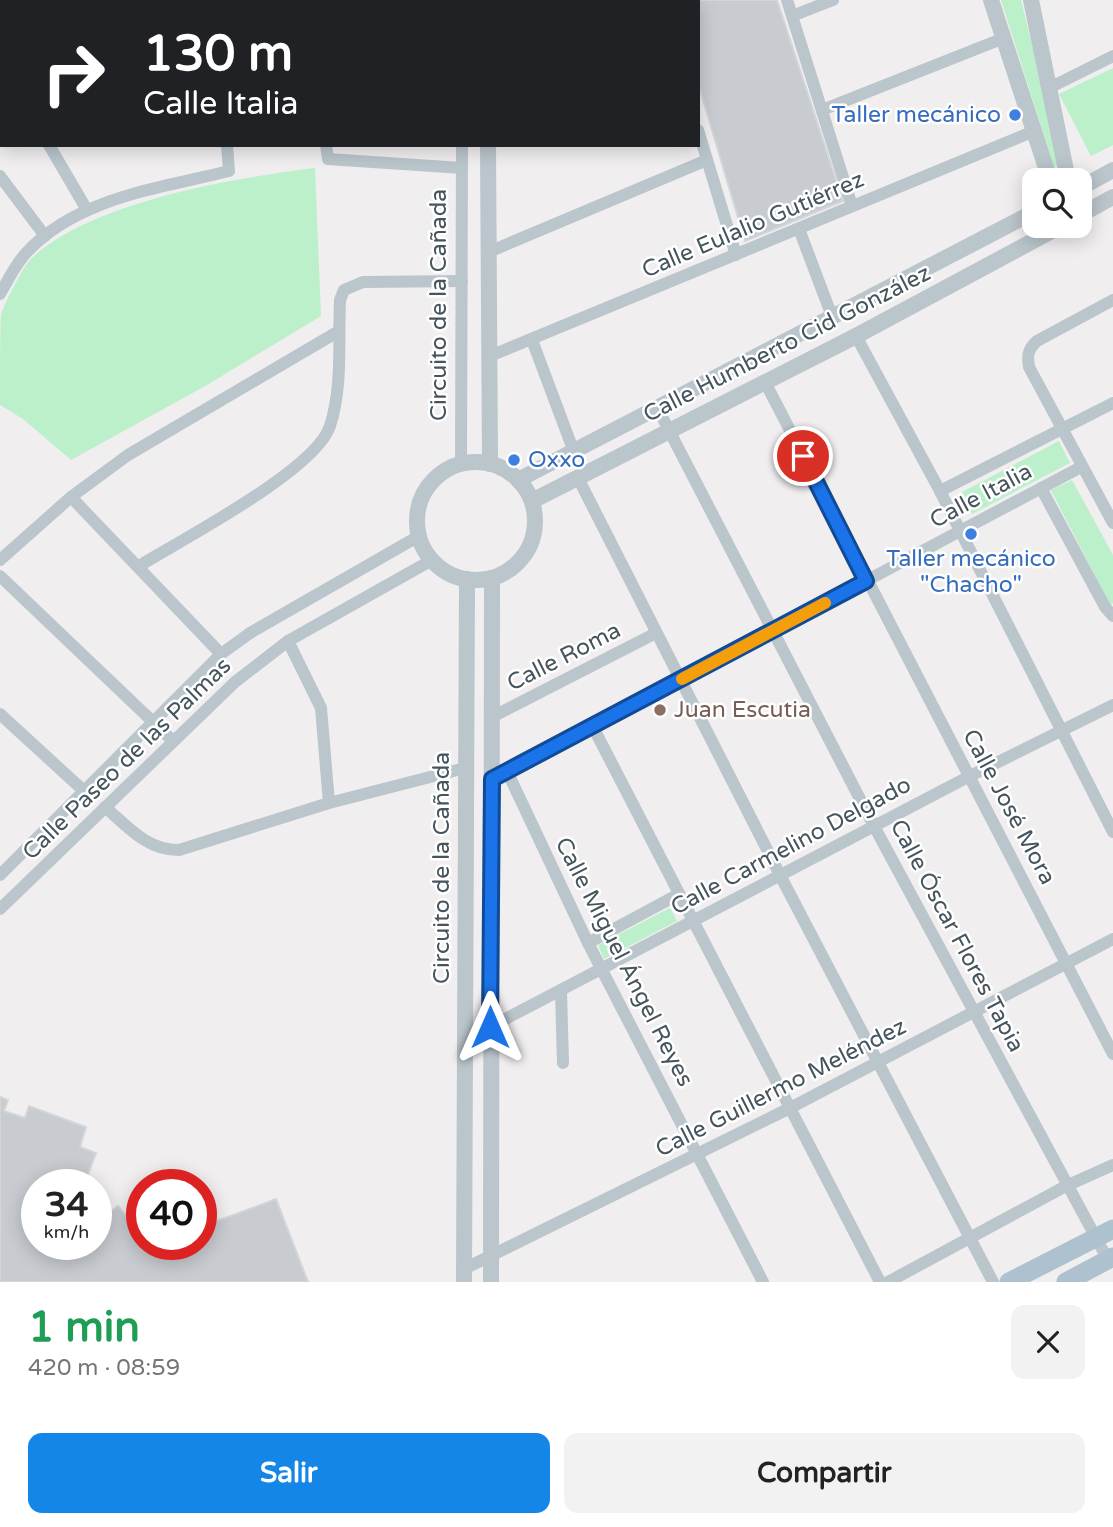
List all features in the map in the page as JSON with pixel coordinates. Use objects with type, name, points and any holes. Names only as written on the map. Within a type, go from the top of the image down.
[{"type":"main road","points":[[1009,1282],[1105,1234]]},
{"type":"main road","points":[[1066,1282],[1110,1259]]},
{"type":"street","points":[[787,0],[852,206]]},
{"type":"street","points":[[792,16],[833,0]]},
{"type":"street","points":[[991,0],[1046,168]]},
{"type":"street","points":[[1031,0],[1066,168]]},
{"type":"street","points":[[822,110],[1004,38]]},
{"type":"street","points":[[1049,88],[1113,56]]},
{"type":"street","name":"Calle Eulalio Gutiérrez","points":[[490,356],[1032,132]]},
{"type":"street","points":[[700,137],[736,255]]},
{"type":"street","points":[[50,147],[87,211]]},
{"type":"street","points":[[0,294],[16,264],[45,236],[87,211],[111,201],[229,171],[227,147]]},
{"type":"street","name":"Circuito de la Cañada","points":[[461,464],[462,147]]},
{"type":"street","points":[[488,147],[491,464]]},
{"type":"street","points":[[327,152],[462,168]]},
{"type":"street","points":[[491,251],[707,160]]},
{"type":"street","points":[[1092,181],[1113,170]]},
{"type":"street","points":[[0,176],[45,236]]},
{"type":"street","points":[[1092,208],[1113,197]]},
{"type":"street","name":"Calle Humberto Cid González","points":[[518,480],[833,319],[1022,218]]},
{"type":"street","points":[[799,229],[833,319]]},
{"type":"street","name":"Calle Humberto Cid González","points":[[531,501],[856,336],[1039,238]]},
{"type":"street","points":[[918,273],[929,297]]},
{"type":"street","points":[[139,566],[282,477],[311,454],[329,430],[338,396],[338,331],[340,300],[344,290],[353,284],[462,281]]},
{"type":"street","points":[[1113,300],[1037,341],[1030,348],[1027,357],[1029,367],[1113,523]]},
{"type":"street","points":[[0,560],[71,497],[128,455],[338,331]]},
{"type":"street","points":[[856,336],[940,491],[1113,832]]},
{"type":"street","points":[[532,340],[574,452]]},
{"type":"street","name":"Calle José Mora","points":[[765,382],[968,777],[1069,963],[1113,1054]]},
{"type":"street","name":"Calle Italia","points":[[940,491],[1113,403]]},
{"type":"street","name":"Calle Óscar Flores Tapia","points":[[658,409],[874,826],[1066,1186],[1105,1234],[1110,1259]]},
{"type":"street","points":[[461,464],[491,464],[518,480],[531,501],[535,520],[528,548],[510,570],[492,578],[467,579],[443,569],[432,560],[419,536],[417,517],[421,499],[430,483],[444,471],[461,464]]},
{"type":"street","name":"Calle Italia","points":[[492,779],[1081,467]]},
{"type":"street","points":[[578,478],[781,877],[993,1282]]},
{"type":"street","points":[[1041,488],[1109,612]]},
{"type":"street","points":[[71,497],[221,654]]},
{"type":"street","name":"Calle Paseo de las Palmas","points":[[0,875],[221,654],[250,633],[419,536]]},
{"type":"street","name":"Calle Paseo de las Palmas","points":[[0,909],[235,682],[288,641],[432,560]]},
{"type":"street","points":[[0,576],[172,740]]},
{"type":"street","points":[[491,1282],[492,578]]},
{"type":"street","name":"Circuito de la Cañada","points":[[464,1275],[467,579]]},
{"type":"street","name":"Calle Roma","points":[[492,717],[656,633]]},
{"type":"street","points":[[288,641],[321,708],[330,803]]},
{"type":"street","name":"Calle Carmelino Delgado","points":[[490,1027],[968,777],[1113,705]]},
{"type":"street","points":[[0,714],[84,791]]},
{"type":"street","points":[[593,727],[880,1282]]},
{"type":"street","points":[[105,807],[139,838],[162,850],[179,850],[330,803],[465,768]]},
{"type":"street","name":"Calle Miguel Ángel Reyes","points":[[507,771],[601,970],[762,1282]]},
{"type":"street","points":[[588,943],[679,894]]},
{"type":"street","name":"Calle Guillermo Meléndez","points":[[464,1275],[489,1256],[879,1063],[1113,939]]},
{"type":"street","points":[[562,991],[563,1063]]},
{"type":"street","points":[[888,1282],[1066,1186],[1113,1165]]},
{"type":"green space","points":[[1001,0],[1021,0],[1062,165],[1054,167]]},
{"type":"green space","points":[[1113,68],[1113,145],[1091,156],[1059,94]]},
{"type":"green space","points":[[315,168],[321,316],[207,385],[71,460],[23,419],[0,405],[1,314],[28,262],[58,238],[91,221],[166,195],[246,178]]},
{"type":"green space","points":[[1059,441],[1070,463],[972,514],[962,492]]},
{"type":"green space","points":[[1072,480],[1113,555],[1113,603],[1110,605],[1051,490]]},
{"type":"green space","points":[[670,908],[677,921],[604,959],[598,945]]},
{"type":"building","points":[[700,0],[777,0],[843,201],[745,241],[700,90]]},
{"type":"building","points":[[0,1097],[8,1100],[4,1111],[25,1118],[29,1106],[86,1127],[80,1147],[96,1153],[90,1169],[21,1169],[21,1260],[112,1260],[112,1211],[118,1206],[126,1216],[126,1260],[217,1260],[217,1221],[276,1199],[308,1282],[0,1282]]},
{"type":"slow traffic","points":[[682,679],[825,603]]},
{"type":"place","name":"Taller mecánico","points":[[1015,115]]},
{"type":"place","name":"Oxxo","points":[[514,460]]},
{"type":"place","name":"Taller mecánico \"Chacho\"","points":[[971,534]]},
{"type":"place","name":"Juan Escutia","points":[[660,710]]},
{"type":"route","points":[[490,1027],[492,779],[866,581],[803,456]]}]
